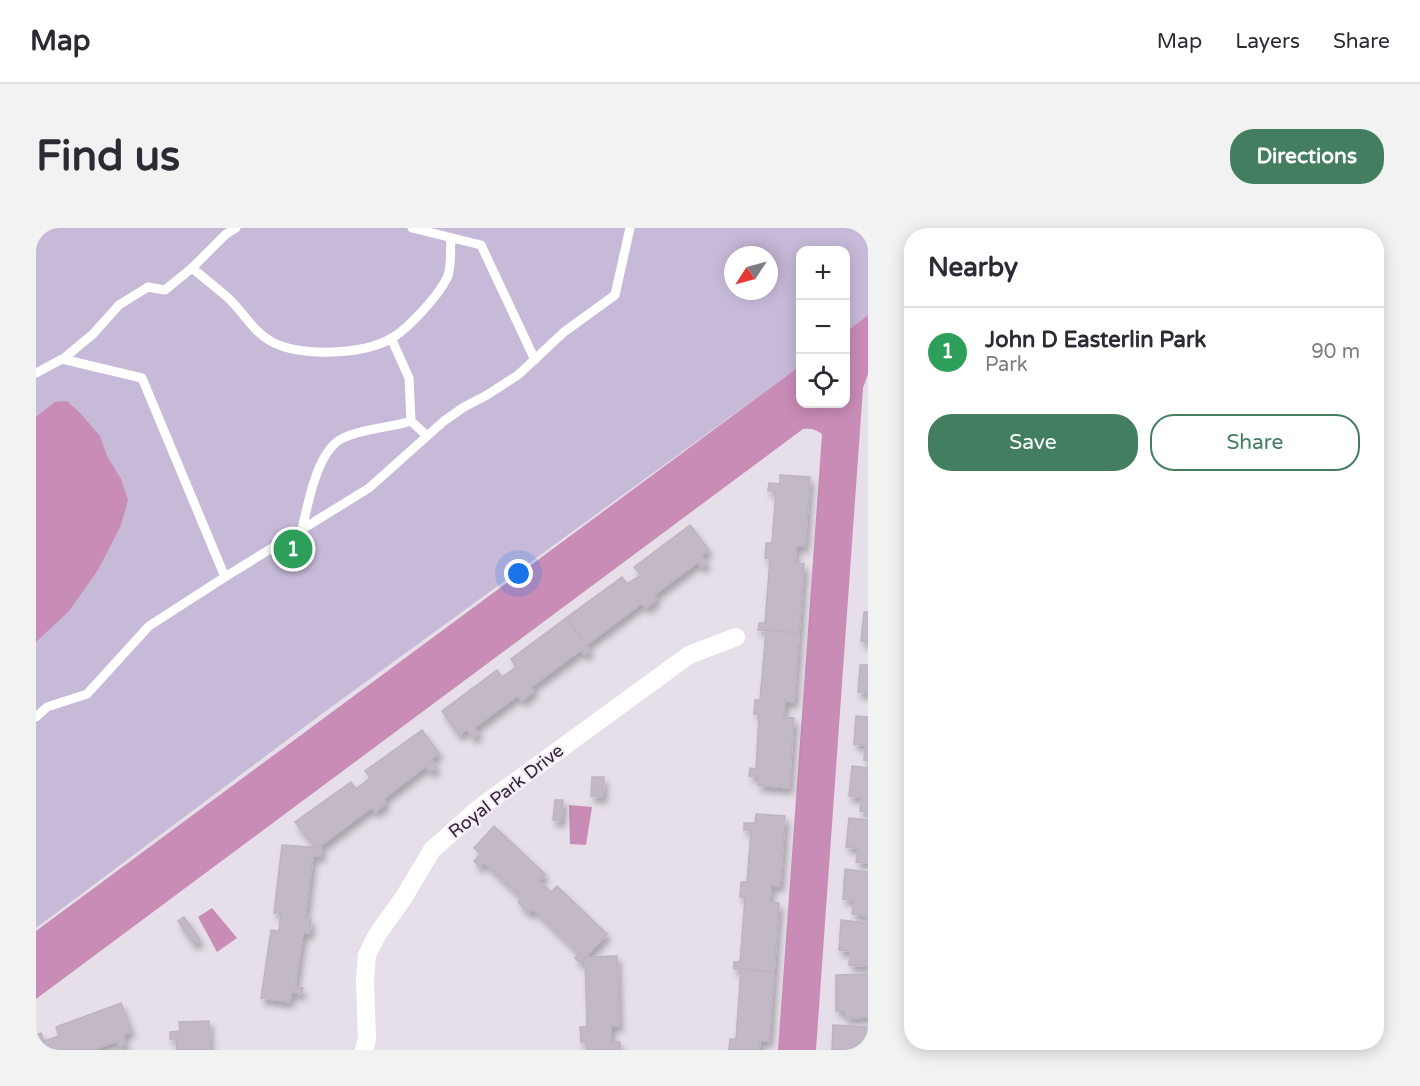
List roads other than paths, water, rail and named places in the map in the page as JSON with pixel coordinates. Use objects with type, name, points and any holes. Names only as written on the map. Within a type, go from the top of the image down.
[{"type":"street","name":"Royal Park Drive","points":[[364,1050],[367,1039],[365,981],[367,955],[377,935],[404,897],[432,850],[478,809],[689,655],[736,637]]},
{"type":"lane","points":[[36,374],[63,359],[93,334],[119,305],[148,287],[165,290],[192,268],[226,234],[236,228]]},
{"type":"lane","points":[[412,228],[481,245],[535,360]]},
{"type":"lane","points":[[36,717],[47,706],[87,694],[149,626],[369,488],[427,436],[464,407],[519,375],[564,332],[615,295],[630,228]]},
{"type":"lane","points":[[192,268],[229,298],[257,333],[274,343],[306,351],[335,353],[374,345],[391,338],[417,319],[448,277],[451,238]]},
{"type":"lane","points":[[391,338],[409,378],[411,421],[427,436]]},
{"type":"lane","points":[[63,359],[142,378],[225,577]]},
{"type":"lane","points":[[302,529],[318,468],[329,451],[342,438],[411,421]]},
{"type":"place","name":"John D Easterlin Park","points":[[293,549]]}]
